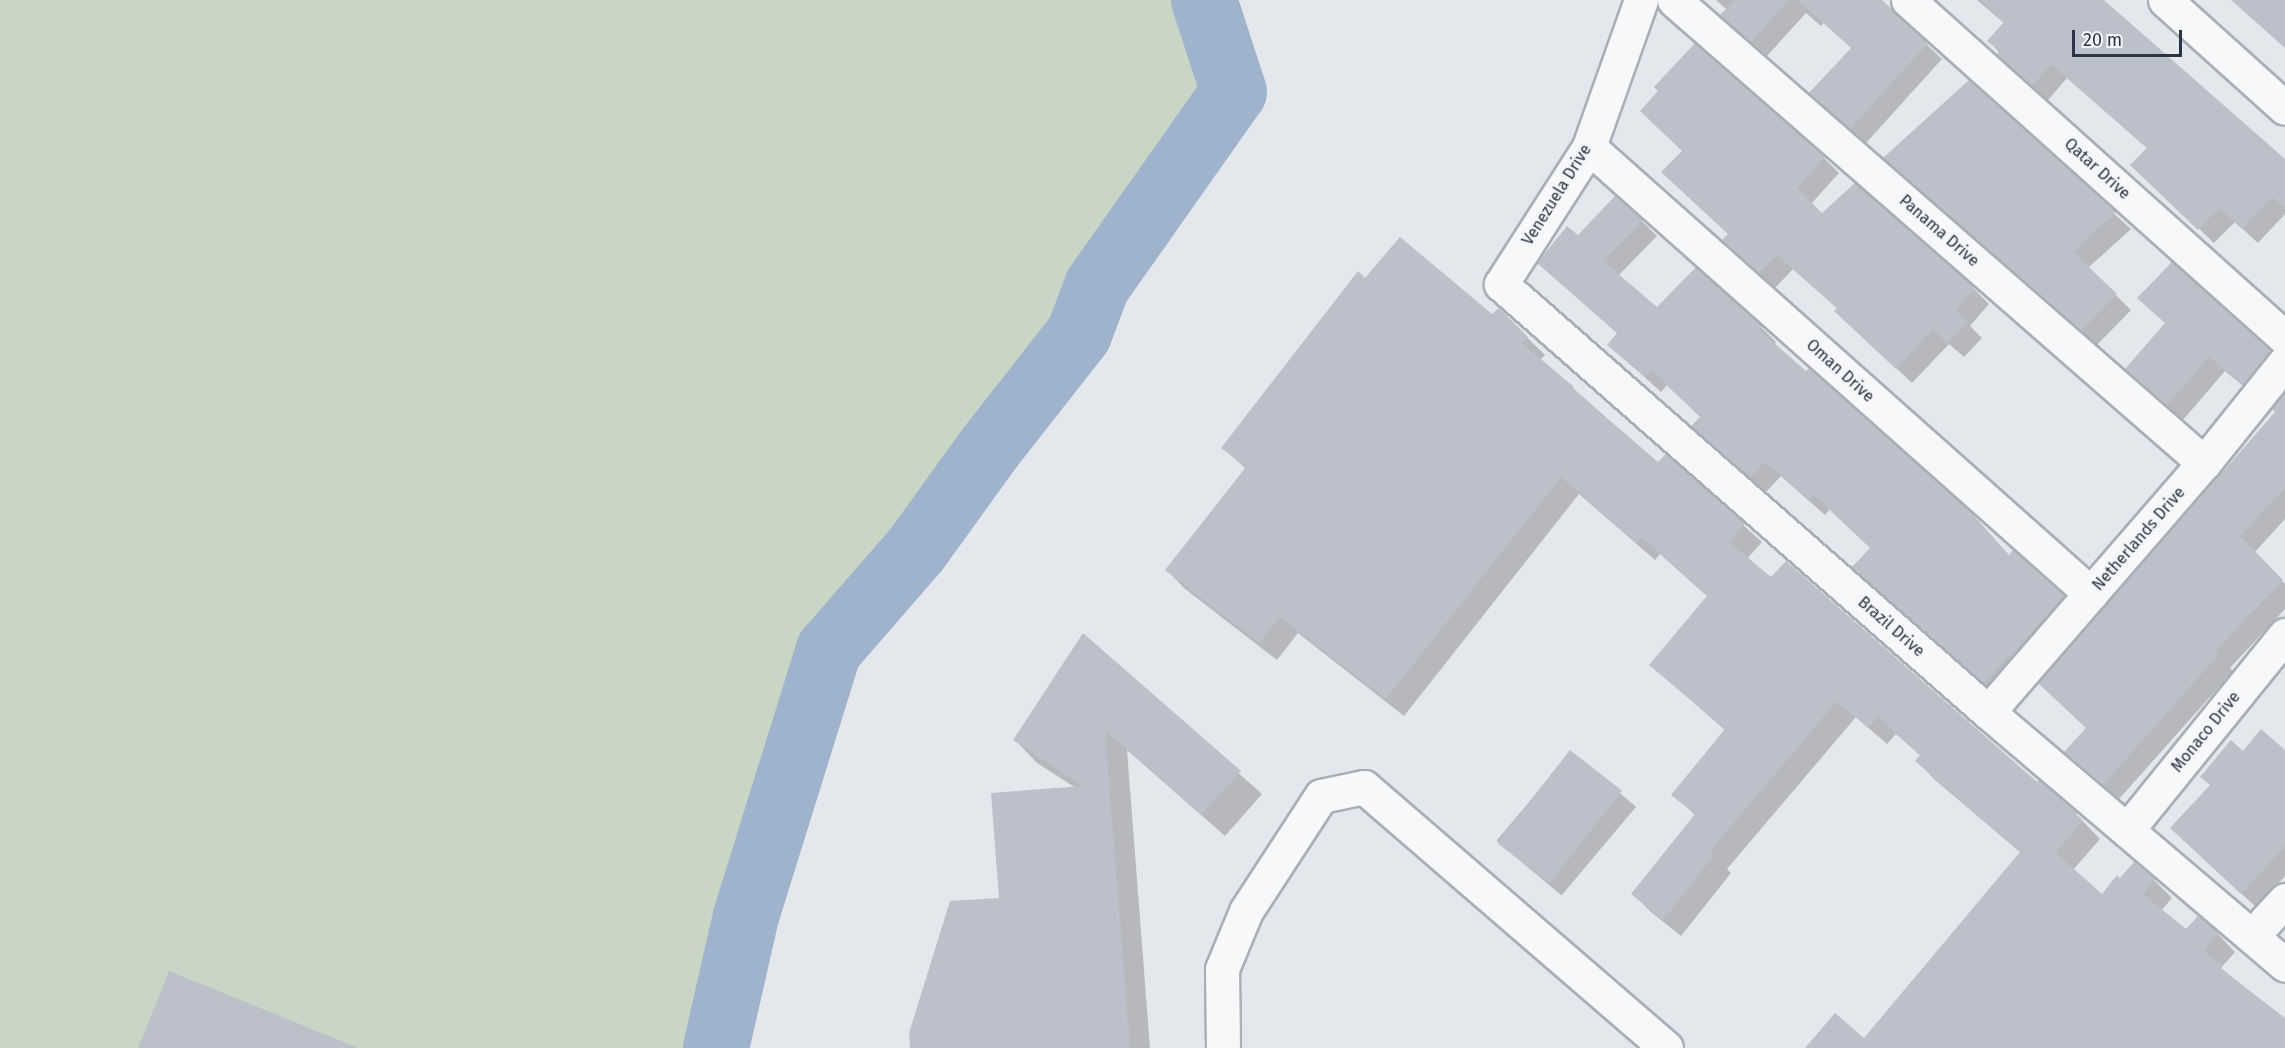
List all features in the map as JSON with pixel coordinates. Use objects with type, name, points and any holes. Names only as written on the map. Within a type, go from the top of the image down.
[{"type":"street","name":"Venezuela Drive","points":[[1502,284],[1588,147],[1641,0]]},
{"type":"street","name":"Panama Drive","points":[[1674,0],[2204,463]]},
{"type":"street","name":"Qatar Drive","points":[[1908,0],[2285,338]]},
{"type":"street","points":[[2165,0],[2285,108]]},
{"type":"street","name":"Oman Drive","points":[[1588,147],[2091,594]]},
{"type":"street","name":"Brazil Drive","points":[[1502,284],[1988,712],[2285,965]]},
{"type":"street","name":"Netherlands Drive","points":[[1988,712],[2204,463],[2285,362]]},
{"type":"street","name":"Monaco Drive","points":[[2127,830],[2285,635]]},
{"type":"street","points":[[1223,1048],[1222,969],[1246,911],[1321,796],[1364,788],[1666,1048]]},
{"type":"street","points":[[2252,936],[2285,900]]},
{"type":"green space","points":[[0,0],[1184,0],[1216,93],[906,539],[810,650],[724,949],[703,1048],[0,1048]]},
{"type":"building","points":[[1735,0],[1789,0],[1751,42],[1720,15]]},
{"type":"building","points":[[1798,0],[1882,0],[1928,43],[1850,129],[1809,93],[1851,48]]},
{"type":"building","points":[[1980,0],[2104,0],[2285,159],[2285,209],[2272,197],[2242,229],[2219,208],[2198,230],[2130,165],[2147,148],[2051,64],[2032,86],[1997,54],[2000,51],[1987,41],[2004,22]]},
{"type":"building","points":[[2231,0],[2285,0],[2285,48]]},
{"type":"building","points":[[1695,43],[1825,157],[1797,188],[1822,213],[1855,183],[1975,288],[1956,310],[1968,322],[1947,343],[1933,329],[1896,369],[1834,311],[1837,308],[1777,255],[1759,273],[1722,240],[1728,234],[1661,172],[1682,151],[1640,111],[1658,91],[1654,87]]},
{"type":"building","points":[[1969,80],[2116,212],[2073,252],[2117,294],[2081,331],[1883,158]]},
{"type":"building","points":[[1615,196],[1643,220],[1603,261],[1657,307],[1696,267],[1762,326],[1759,330],[1806,371],[1809,368],[1968,509],[2009,555],[2013,550],[2064,595],[2011,657],[2009,655],[1984,683],[1852,567],[1870,548],[1814,495],[1809,501],[1765,462],[1750,478],[1691,426],[1700,417],[1651,370],[1645,377],[1607,345],[1617,333],[1537,263],[1567,226],[1578,235]]},
{"type":"building","points":[[1400,237],[1492,314],[1499,308],[1528,337],[1522,343],[1658,462],[1666,454],[1745,523],[1729,542],[1771,577],[1786,561],[2037,782],[2039,780],[2077,813],[2076,815],[2083,820],[2056,853],[2102,894],[2117,875],[2120,878],[2134,862],[2155,879],[2143,894],[2186,929],[2198,916],[2219,933],[2204,950],[2222,966],[2220,968],[2285,1018],[2285,1048],[1805,1048],[1835,1013],[1864,1038],[2020,852],[1915,761],[1920,755],[1878,717],[1868,728],[1837,701],[1710,851],[1714,855],[1663,920],[1631,894],[1695,814],[1671,795],[1725,729],[1649,665],[1707,596],[1642,537],[1636,543],[1561,477],[1386,699],[1280,617],[1259,643],[1165,570],[1246,467],[1221,448],[1358,271],[1365,278]]},
{"type":"building","points":[[2172,262],[2270,350],[2243,385],[2209,357],[2167,405],[2125,369],[2165,323],[2137,298]]},
{"type":"building","points":[[2285,392],[2285,488],[2240,536],[2283,580],[2215,651],[2219,654],[2103,785],[2064,752],[2086,728],[2038,683],[2275,412],[2272,409]]},
{"type":"building","points":[[1083,633],[1241,771],[1201,815],[1105,730],[1130,1048],[910,1048],[909,1033],[950,901],[999,898],[991,793],[1083,786],[1013,740]]},
{"type":"building","points":[[2261,729],[2285,750],[2285,846],[2241,894],[2170,828],[2210,785],[2200,777],[2231,740],[2243,751]]},
{"type":"building","points":[[1570,750],[1622,791],[1549,884],[1497,843]]},
{"type":"building","points":[[169,971],[356,1047],[356,1048],[138,1048]]},
{"type":"waterway","points":[[716,1048],[746,916],[829,650],[916,550],[988,450],[1079,334],[1097,286],[1234,92],[1204,0]]}]
